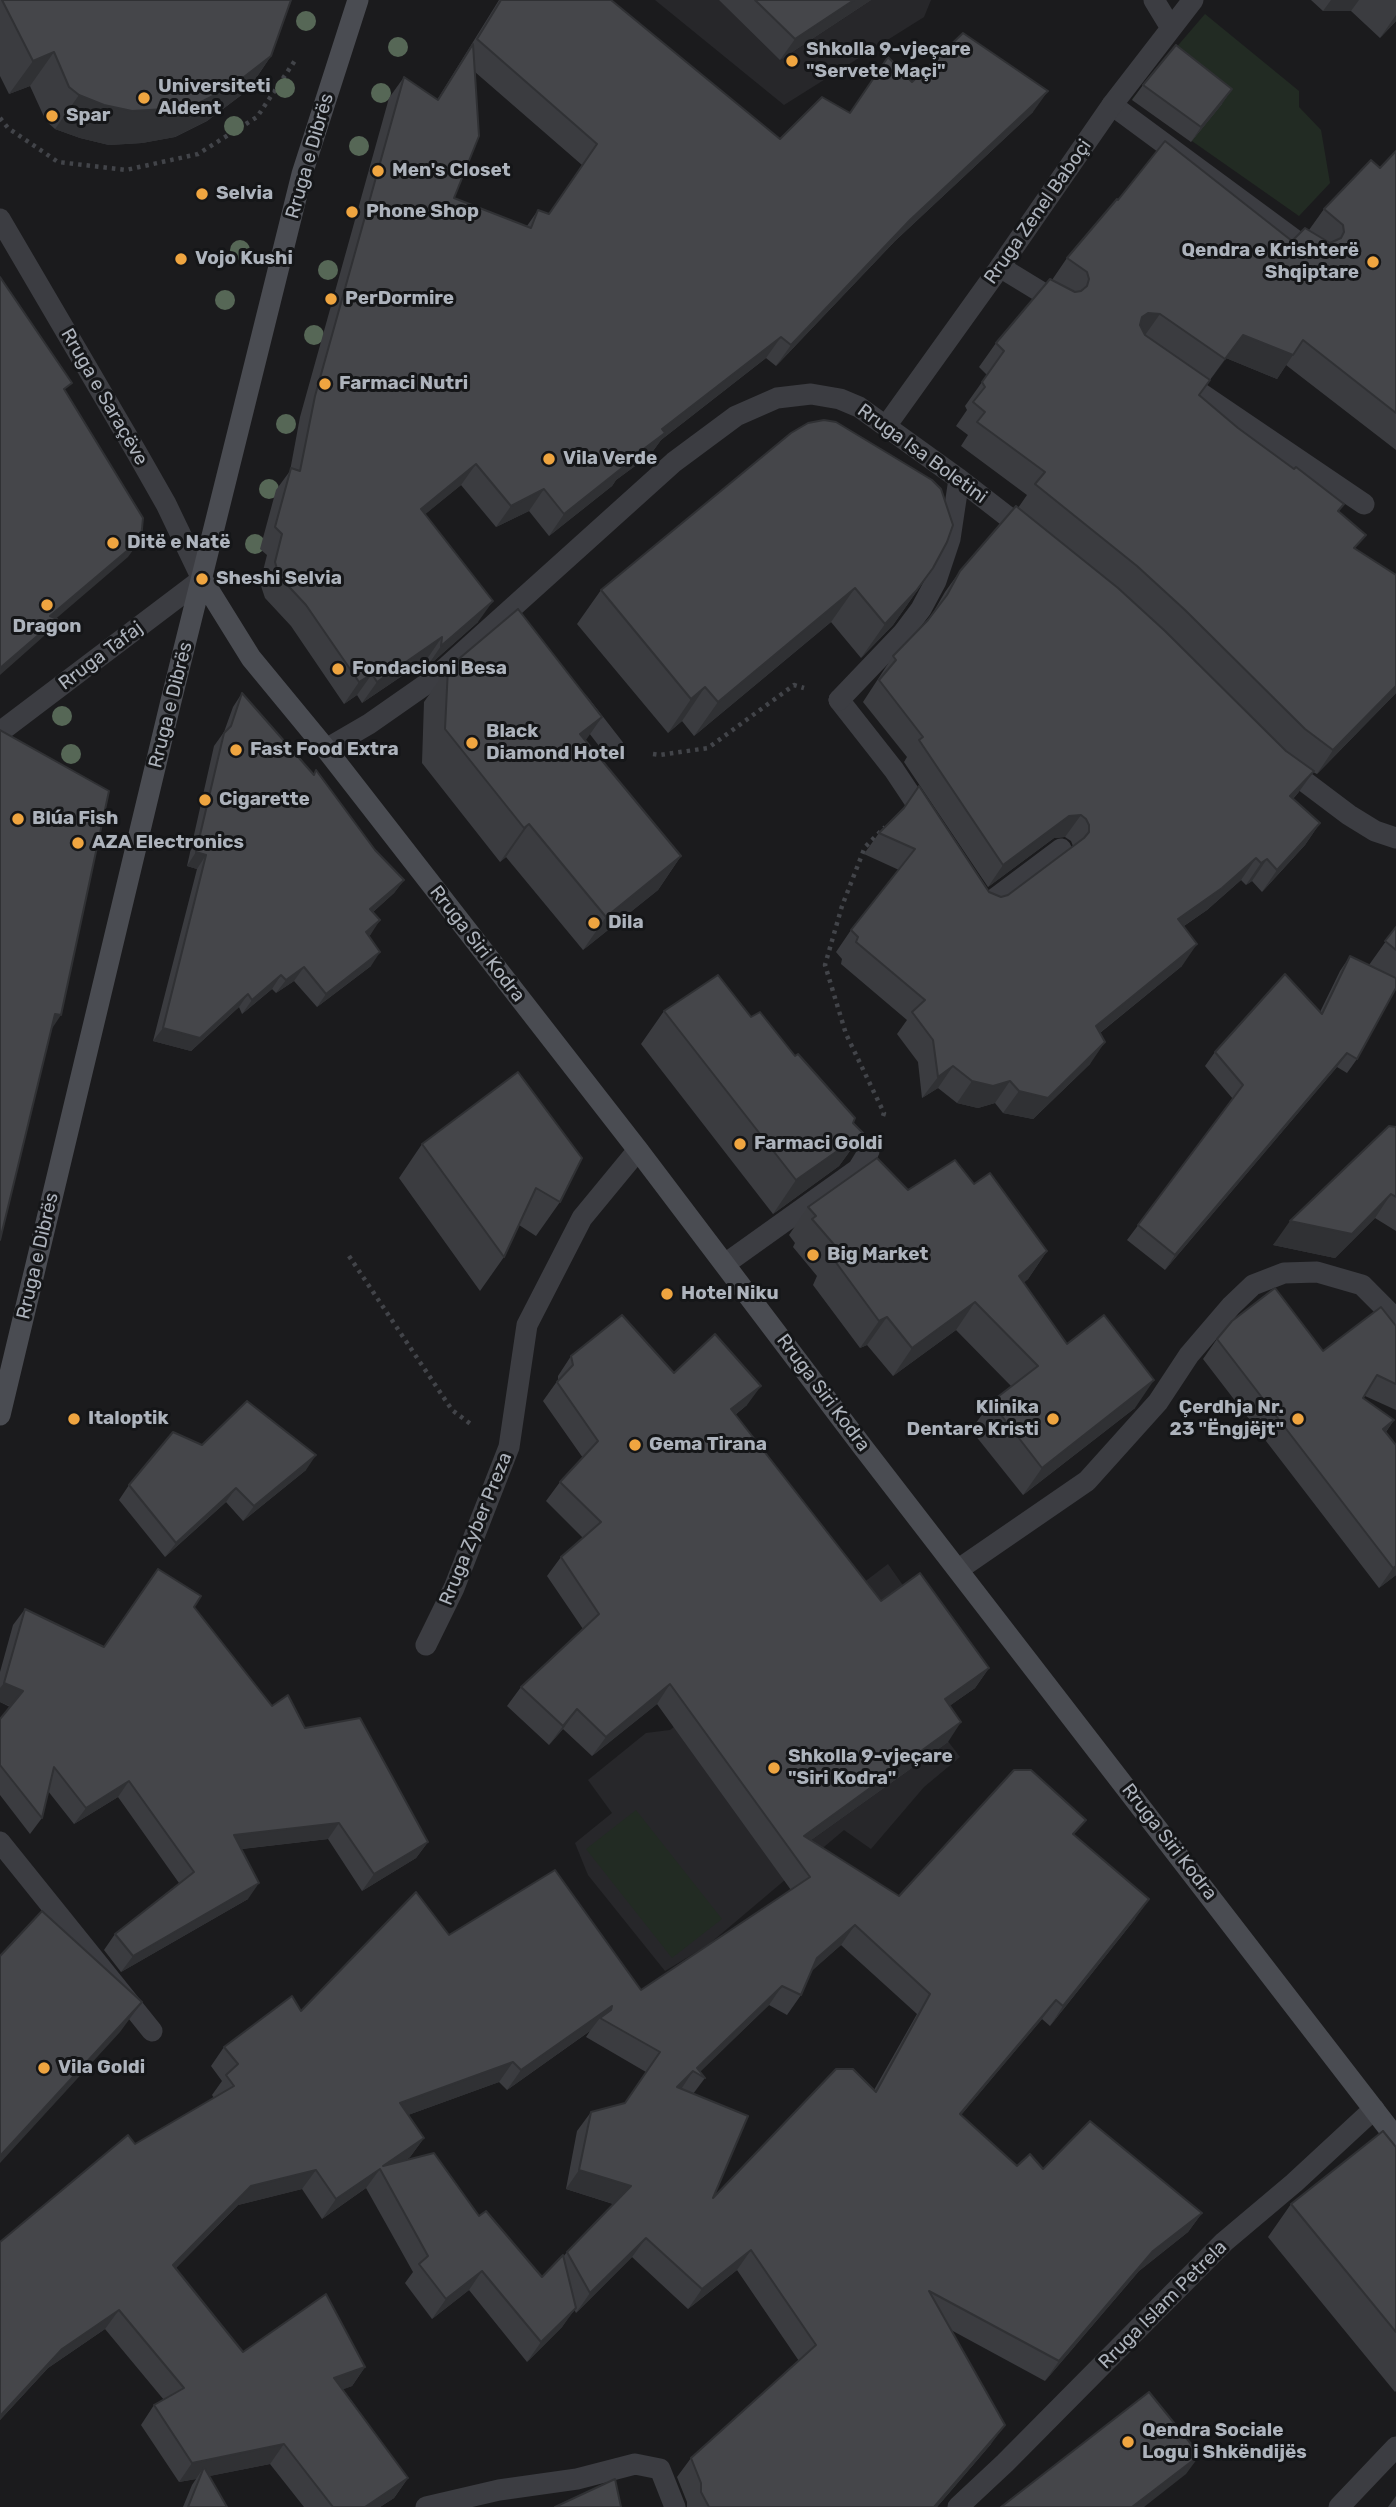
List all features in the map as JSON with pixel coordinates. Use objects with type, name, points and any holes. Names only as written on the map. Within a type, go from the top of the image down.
[{"type":"street","name":"Rruga e Dibrës","points":[[0,1415],[302,174],[358,0]]},
{"type":"street","points":[[1154,0],[1171,28]]},
{"type":"street","name":"Rruga Zenel Baboçi","points":[[886,426],[1112,105],[1193,0]]},
{"type":"street","points":[[1112,105],[1314,254]]},
{"type":"street","name":"Rruga e Saraçëve","points":[[0,219],[138,453],[202,579]]},
{"type":"street","points":[[1000,267],[1059,303]]},
{"type":"street","points":[[1159,365],[1364,504]]},
{"type":"street","name":"Rruga Isa Boletini","points":[[326,749],[369,724],[432,680],[513,618],[619,509],[674,463],[736,416],[777,398],[821,395],[859,407],[1051,550]]},
{"type":"street","points":[[940,839],[894,770],[839,700],[903,633],[921,609],[936,580],[950,539],[959,479]]},
{"type":"street","name":"Rruga Tafaj","points":[[0,732],[202,579]]},
{"type":"street","name":"Rruga Siri Kodra","points":[[202,579],[251,658],[326,749],[638,1150],[1396,2138]]},
{"type":"street","points":[[565,685],[614,748]]},
{"type":"street","points":[[1271,754],[1349,815],[1375,831],[1396,838]]},
{"type":"street","points":[[964,876],[985,906],[1061,849]]},
{"type":"street","name":"Rruga Zyber Preza","points":[[426,1645],[454,1588],[509,1447],[527,1325],[582,1218],[638,1150]]},
{"type":"street","points":[[725,1264],[858,1169],[869,1151]]},
{"type":"street","points":[[958,1569],[1087,1481],[1158,1402],[1189,1355],[1231,1306],[1254,1285],[1284,1273],[1317,1272],[1362,1285],[1396,1319]]},
{"type":"street","points":[[0,1842],[152,2031]]},
{"type":"street","name":"Rruga Islam Petrela","points":[[958,2507],[1224,2242],[1294,2183],[1374,2109]]},
{"type":"street","points":[[1339,2507],[1396,2447]]},
{"type":"street","points":[[426,2507],[499,2490],[577,2479],[635,2464],[660,2469],[675,2507]]},
{"type":"path","points":[[0,118],[8,128],[58,162],[126,170],[198,154],[257,117],[298,55]]},
{"type":"path","points":[[614,748],[660,755],[708,748],[794,685],[839,700]]},
{"type":"path","points":[[869,1151],[884,1113],[846,1034],[825,965],[842,905],[865,847],[882,829],[918,805]]},
{"type":"path","points":[[349,1255],[452,1410],[509,1447]]},
{"type":"shaded area","name":"Shkolla 9-vjeçare \"Servete Maçi\"","points":[[655,0],[931,0],[924,17],[784,105]]},
{"type":"shaded area","points":[[1205,14],[1299,91],[1299,107],[1321,130],[1330,183],[1299,216],[1132,99]]},
{"type":"shaded area","name":"Shkolla 9-vjeçare \"Siri Kodra\"","points":[[888,1564],[975,1688],[931,1719],[960,1757],[924,1787],[871,1849],[844,1830],[708,1945],[665,1971],[588,1875],[575,1843],[612,1813],[588,1780],[646,1733],[670,1730]]},
{"type":"shaded area","points":[[636,1810],[722,1919],[672,1958],[586,1849]]},
{"type":"building","points":[[2,0],[291,0],[271,56],[231,87],[199,103],[132,111],[104,105],[79,95],[69,87],[54,52],[33,61]]},
{"type":"building","points":[[501,0],[611,0],[780,139],[822,97],[850,113],[888,57],[912,82],[963,33],[1048,91],[910,220],[791,345],[781,337],[662,429],[665,433],[564,514],[544,489],[511,506],[476,464],[421,509],[493,601],[441,646],[442,637],[377,682],[372,674],[359,682],[306,605],[279,576],[275,562],[282,534],[275,527],[291,468],[300,471],[315,396],[404,77],[438,100],[473,44],[479,136],[454,198],[531,228],[538,210],[549,214],[597,144],[477,39]]},
{"type":"building","points":[[755,0],[854,0],[795,39]]},
{"type":"building","points":[[1176,45],[1232,89],[1201,127],[1143,85]]},
{"type":"building","points":[[1165,141],[1292,241],[1305,228],[1330,243],[1341,238],[1343,225],[1324,209],[1371,160],[1380,168],[1396,151],[1396,413],[1303,340],[1293,355],[1243,335],[1225,359],[1160,314],[1148,313],[1142,317],[1140,325],[1145,335],[1210,380],[1199,395],[1238,428],[1294,469],[1296,467],[1344,504],[1338,511],[1366,535],[1354,548],[1396,575],[1396,686],[1333,750],[1305,729],[1137,566],[1035,484],[1045,472],[977,422],[985,412],[973,402],[985,387],[982,382],[1004,351],[996,343],[1050,279],[1075,292],[1087,286],[1087,272],[1067,258]]},
{"type":"building","points":[[0,277],[72,383],[64,389],[143,518],[141,539],[50,616],[57,619],[0,668]]},
{"type":"building","points":[[824,420],[836,422],[932,480],[941,489],[953,525],[947,542],[916,591],[885,624],[855,588],[718,702],[705,687],[691,699],[601,590],[791,433],[808,423]]},
{"type":"building","points":[[1016,506],[1118,588],[1286,751],[1314,771],[1290,796],[1320,823],[1277,870],[1267,859],[1261,863],[1256,858],[1222,888],[1178,919],[1197,944],[1096,1026],[1105,1042],[1048,1098],[1019,1091],[1010,1081],[993,1086],[972,1081],[953,1066],[938,1077],[933,1040],[912,1012],[925,1000],[856,942],[858,937],[851,930],[915,849],[879,833],[904,808],[919,786],[989,892],[1001,897],[1008,895],[1089,832],[1089,825],[1081,815],[1069,816],[1003,865],[919,740],[923,737],[879,680],[896,660],[893,656],[928,620],[947,595],[960,571]]},
{"type":"building","points":[[518,609],[602,717],[580,734],[681,856],[606,917],[529,824],[524,828],[445,729],[448,668]]},
{"type":"building","points":[[242,693],[314,775],[316,770],[375,850],[404,880],[370,909],[380,920],[366,932],[380,952],[326,994],[304,967],[286,980],[281,975],[252,1000],[248,994],[200,1038],[163,1028],[206,855],[196,852],[224,733],[231,726]]},
{"type":"building","points":[[0,730],[109,791],[61,1015],[55,1014],[0,1240]]},
{"type":"building","points":[[1396,927],[1396,950],[1385,941]]},
{"type":"building","points":[[1350,956],[1396,978],[1396,988],[1357,1059],[1347,1053],[1175,1255],[1138,1225],[1243,1085],[1215,1052],[1285,974],[1322,1014]]},
{"type":"building","points":[[718,975],[751,1017],[760,1012],[795,1056],[798,1054],[855,1118],[853,1123],[863,1133],[796,1180],[664,1011]]},
{"type":"building","points":[[518,1072],[582,1158],[560,1202],[536,1188],[504,1257],[422,1144]]},
{"type":"building","points":[[1389,1126],[1396,1127],[1396,1197],[1391,1194],[1352,1234],[1290,1221]]},
{"type":"building","points":[[877,1158],[908,1190],[955,1160],[974,1184],[990,1173],[1047,1251],[1019,1276],[1067,1344],[1104,1315],[1154,1380],[1042,1468],[991,1402],[1038,1366],[975,1302],[912,1348],[887,1317],[879,1321],[832,1257],[837,1248],[812,1219],[816,1216],[808,1207]]},
{"type":"building","points":[[1275,1288],[1323,1351],[1381,1307],[1396,1326],[1396,1384],[1377,1375],[1363,1398],[1394,1420],[1383,1429],[1396,1445],[1396,1566],[1393,1568],[1217,1339],[1232,1321]]},
{"type":"building","points":[[622,1315],[674,1373],[715,1334],[761,1386],[731,1409],[881,1601],[920,1573],[989,1668],[945,1699],[961,1722],[804,1836],[899,1896],[1014,1770],[1031,1770],[1086,1820],[1073,1834],[1149,1899],[1063,2006],[1056,2000],[960,2114],[1017,2166],[1030,2154],[1043,2169],[1090,2121],[1202,2213],[1153,2251],[1059,2361],[929,2291],[1005,2425],[934,2507],[709,2507],[701,2492],[701,2483],[691,2458],[816,2345],[751,2250],[702,2289],[646,2238],[590,2293],[567,2252],[631,2186],[579,2170],[591,2112],[625,2103],[660,2052],[600,2018],[611,2010],[612,2006],[521,2070],[513,2062],[400,2103],[424,2138],[383,2166],[434,2153],[479,2216],[486,2211],[542,2277],[563,2255],[576,2308],[541,2342],[482,2271],[446,2299],[419,2264],[428,2256],[380,2169],[336,2199],[316,2170],[251,2186],[173,2265],[243,2352],[326,2294],[365,2367],[334,2378],[408,2478],[365,2507],[333,2507],[284,2444],[192,2463],[154,2405],[184,2388],[119,2310],[62,2349],[0,2416],[0,2242],[128,2135],[135,2144],[234,2086],[226,2075],[238,2064],[224,2047],[292,1996],[301,2011],[416,1892],[449,1935],[555,1870],[641,1990],[810,1877],[670,1684],[606,1737],[577,1709],[563,1726],[521,1687],[599,1614],[561,1557],[601,1522],[560,1482],[598,1441],[557,1382],[573,1365],[571,1356]],"holes":[[[855,1925],[930,1994],[876,2092],[853,2069],[836,2069],[713,2198],[748,2116],[677,2087],[693,2071],[705,2078],[697,2068],[782,1986],[801,1995],[817,1958]]]},
{"type":"building","points":[[247,1401],[316,1455],[254,1506],[236,1488],[176,1543],[129,1485],[173,1432],[202,1445]]},
{"type":"building","points":[[158,1569],[201,1596],[194,1607],[272,1706],[288,1695],[305,1728],[360,1718],[428,1842],[374,1874],[339,1823],[234,1835],[259,1883],[133,1956],[115,1934],[194,1872],[129,1781],[86,1808],[54,1767],[42,1818],[0,1765],[0,1719],[23,1691],[4,1683],[25,1609],[104,1647]]},
{"type":"building","name":"Vila Goldi","points":[[42,1911],[142,2002],[0,2156],[0,1956]]},
{"type":"building","points":[[1383,2131],[1396,2147],[1396,2332],[1291,2204]]},
{"type":"building","name":"Qendra Sociale Logu i Shkëndijës","points":[[1149,2392],[1200,2455],[1132,2507],[1001,2507]]},
{"type":"building","points":[[204,2467],[227,2507],[188,2507]]},
{"type":"building","points":[[615,2479],[621,2507],[555,2507]]},
{"type":"place","name":"Shkolla 9-vjeçare \"Servete Maçi\"","points":[[792,61]]},
{"type":"place","name":"Universiteti Aldent","points":[[144,98]]},
{"type":"place","name":"Spar","points":[[52,116]]},
{"type":"place","name":"Men's Closet","points":[[378,171]]},
{"type":"place","name":"Selvia","points":[[202,194]]},
{"type":"place","name":"Phone Shop","points":[[352,212]]},
{"type":"place","name":"Vojo Kushi","points":[[181,259]]},
{"type":"place","name":"Qendra e Krishterë Shqiptare","points":[[1373,262]]},
{"type":"place","name":"PerDormire","points":[[331,299]]},
{"type":"place","name":"Farmaci Nutri","points":[[325,384]]},
{"type":"place","name":"Vila Verde","points":[[549,459]]},
{"type":"place","name":"Ditë e Natë","points":[[113,543]]},
{"type":"place","name":"Sheshi Selvia","points":[[202,579]]},
{"type":"place","name":"Dragon","points":[[47,605]]},
{"type":"place","name":"Fondacioni Besa","points":[[338,669]]},
{"type":"place","name":"Black Diamond Hotel","points":[[472,743]]},
{"type":"place","name":"Fast Food Extra","points":[[236,750]]},
{"type":"place","name":"Cigarette","points":[[205,800]]},
{"type":"place","name":"Blúa Fish","points":[[18,819]]},
{"type":"place","name":"AZA Electronics","points":[[78,843]]},
{"type":"place","name":"Dila","points":[[594,923]]},
{"type":"place","name":"Farmaci Goldi","points":[[740,1144]]},
{"type":"place","name":"Big Market","points":[[813,1255]]},
{"type":"place","name":"Hotel Niku","points":[[667,1294]]},
{"type":"place","name":"Italoptik","points":[[74,1419]]},
{"type":"place","name":"Klinika Dentare Kristi","points":[[1053,1419]]},
{"type":"place","name":"Çerdhja Nr. 23 \"Ëngjëjt\"","points":[[1298,1419]]},
{"type":"place","name":"Gema Tirana","points":[[635,1445]]},
{"type":"place","name":"Shkolla 9-vjeçare \"Siri Kodra\"","points":[[774,1768]]},
{"type":"place","name":"Vila Goldi","points":[[44,2068]]},
{"type":"place","name":"Qendra Sociale Logu i Shkëndijës","points":[[1128,2442]]}]
